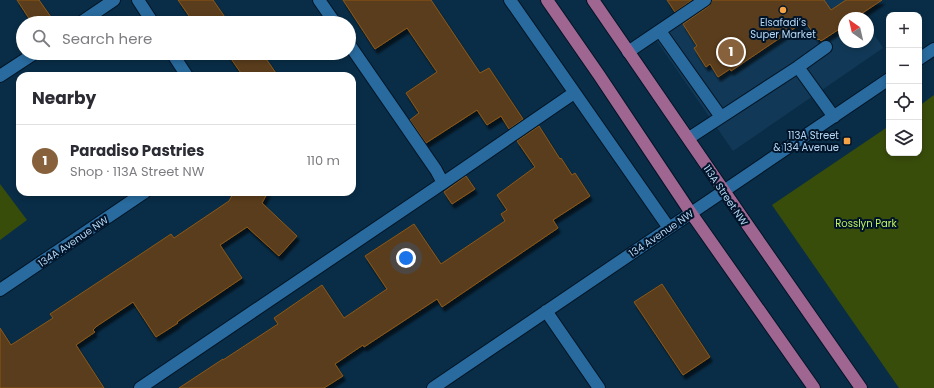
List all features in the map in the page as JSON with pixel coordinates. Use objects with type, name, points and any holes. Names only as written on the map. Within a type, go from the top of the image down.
[{"type":"main road","points":[[547,0],[600,75],[691,213],[814,388]]},
{"type":"main road","name":"113A Street NW","points":[[593,0],[861,388]]},
{"type":"street","points":[[90,16],[114,0]]},
{"type":"street","points":[[138,0],[148,16]]},
{"type":"street","points":[[319,0],[330,16]]},
{"type":"street","points":[[510,0],[669,228]]},
{"type":"street","points":[[628,52],[705,0]]},
{"type":"street","points":[[660,31],[721,117]]},
{"type":"street","points":[[689,138],[826,47]]},
{"type":"street","points":[[922,57],[934,49]]},
{"type":"street","points":[[356,54],[436,170],[443,183]]},
{"type":"street","points":[[0,76],[24,60]]},
{"type":"street","points":[[177,60],[184,72]]},
{"type":"street","points":[[798,67],[834,117]]},
{"type":"street","name":"134 Avenue NW","points":[[433,388],[886,82]]},
{"type":"street","points":[[140,388],[574,93]]},
{"type":"street","name":"134A Avenue NW","points":[[0,290],[139,196]]},
{"type":"street","points":[[546,311],[599,388]]},
{"type":"shaded area","points":[[695,0],[851,0],[859,12],[838,12],[838,48],[874,48],[874,34],[883,48],[733,151],[650,31]]},
{"type":"green space","name":"Rosslyn Park","points":[[934,95],[934,388],[899,388],[772,205],[886,128],[886,156],[922,156],[922,104]]},
{"type":"green space","points":[[0,184],[27,220],[0,240]]},
{"type":"building","points":[[17,0],[39,0],[50,16],[27,16]]},
{"type":"building","points":[[178,0],[213,0],[224,16],[189,16]]},
{"type":"building","points":[[343,0],[431,0],[480,73],[489,68],[523,119],[509,129],[501,116],[487,125],[477,110],[426,143],[410,120],[419,113],[406,93],[437,72],[407,28],[375,49],[356,20],[356,16],[353,16]]},
{"type":"building","points":[[667,0],[692,0],[675,12]]},
{"type":"building","points":[[712,0],[824,0],[831,10],[846,0],[882,0],[864,12],[838,12],[838,30],[821,41],[819,39],[818,40],[805,21],[731,71],[730,69],[718,77],[710,64],[706,67],[694,48],[697,46],[683,24],[709,6]]},
{"type":"building","points":[[232,60],[267,60],[275,72],[240,72]]},
{"type":"building","points":[[539,126],[560,159],[561,158],[572,175],[575,173],[590,196],[553,220],[558,228],[442,307],[437,299],[364,347],[363,345],[335,364],[343,376],[324,388],[179,388],[278,324],[274,318],[322,285],[344,318],[387,289],[365,256],[414,224],[441,264],[505,221],[501,214],[507,210],[497,195],[535,167],[517,141]]},
{"type":"building","points":[[466,176],[475,189],[452,204],[444,192]]},
{"type":"building","points":[[232,196],[266,196],[262,203],[297,236],[279,256],[247,227],[220,245],[242,278],[156,337],[133,302],[97,326],[93,330],[95,332],[76,345],[104,388],[0,388],[0,328],[11,345],[53,318],[50,314],[171,234],[174,238],[229,201]]},
{"type":"building","points":[[662,284],[710,357],[683,375],[634,302]]},
{"type":"place","name":"Elsafadi’s Super Market","points":[[783,10]]},
{"type":"place","name":"Paradiso Pastries","points":[[731,52]]},
{"type":"place","name":"113A Street & 134 Avenue","points":[[847,141]]}]
